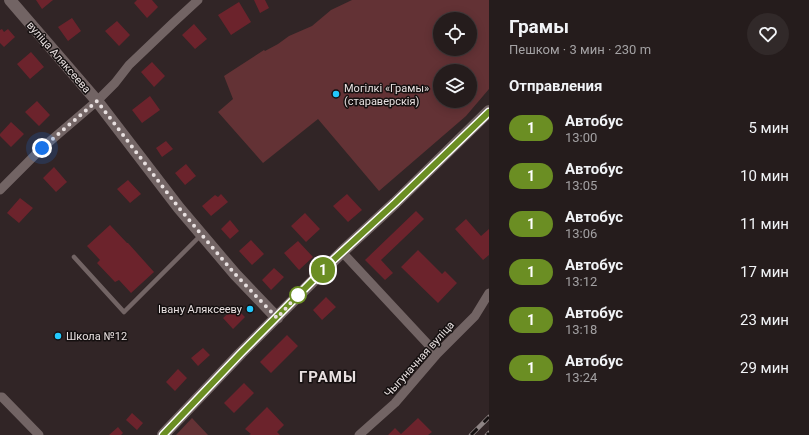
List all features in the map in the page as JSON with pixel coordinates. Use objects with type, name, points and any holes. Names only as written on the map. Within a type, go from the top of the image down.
[{"type":"street","name":"вуліца Аляксеева","points":[[10,0],[97,101],[179,208],[235,274],[277,318]]},
{"type":"street","points":[[0,190],[42,148],[97,101],[115,83],[129,65],[198,0]]},
{"type":"street","points":[[163,435],[241,353],[342,252],[489,112]]},
{"type":"street","points":[[342,252],[437,354]]},
{"type":"street","name":"Чыгуначная вуліца","points":[[359,435],[395,403],[437,354],[475,316],[489,293]]},
{"type":"street","points":[[0,397],[2,397],[39,435]]},
{"type":"lane","points":[[74,257],[124,312],[201,234]]},
{"type":"shaded area","name":"Могілкі «Грамы» (стараверскія)","points":[[352,0],[489,0],[489,89],[477,103],[477,64],[433,64],[433,108],[473,108],[466,116],[379,191],[318,119],[263,163],[218,112],[233,99],[224,76],[264,50],[265,51],[278,44],[289,36],[312,26],[331,10]]},
{"type":"shaded area","points":[[192,418],[208,435],[176,435]]},
{"type":"building","points":[[36,0],[53,0],[42,9]]},
{"type":"building","points":[[137,0],[152,0],[158,7],[147,18],[134,3]]},
{"type":"building","points":[[254,0],[265,0],[269,8],[260,13]]},
{"type":"building","points":[[239,2],[251,22],[231,35],[218,15]]},
{"type":"building","points":[[72,18],[81,31],[68,41],[58,27]]},
{"type":"building","points":[[117,21],[130,35],[119,46],[105,31]]},
{"type":"building","points":[[194,24],[207,39],[195,49],[182,35]]},
{"type":"building","points":[[2,29],[4,32],[8,29],[15,37],[4,47],[0,43],[0,30]]},
{"type":"building","points":[[31,52],[44,67],[30,79],[17,64]]},
{"type":"building","points":[[152,62],[165,76],[154,87],[141,72]]},
{"type":"building","points":[[150,96],[160,110],[142,123],[132,110]]},
{"type":"building","points":[[37,101],[50,115],[39,126],[25,112]]},
{"type":"building","points":[[11,122],[24,134],[11,147],[0,136],[0,134]]},
{"type":"building","points":[[166,141],[173,149],[162,157],[156,148]]},
{"type":"building","points":[[186,164],[196,176],[185,185],[175,173]]},
{"type":"building","points":[[54,167],[67,182],[56,192],[43,178]]},
{"type":"building","points":[[128,180],[141,194],[130,203],[117,189]]},
{"type":"building","points":[[221,194],[228,202],[211,216],[202,206],[215,195],[218,197]]},
{"type":"building","points":[[347,194],[362,210],[348,222],[333,206]]},
{"type":"building","points":[[20,198],[33,208],[19,223],[7,213]]},
{"type":"building","points":[[416,211],[424,219],[381,260],[393,273],[385,280],[365,260]]},
{"type":"building","points":[[305,213],[320,229],[306,242],[291,226]]},
{"type":"building","points":[[466,219],[481,236],[489,229],[489,255],[483,260],[455,229]]},
{"type":"building","points":[[230,220],[239,231],[230,239],[221,229]]},
{"type":"building","points":[[110,225],[154,272],[131,293],[119,280],[115,282],[97,263],[100,260],[87,246]]},
{"type":"building","points":[[251,240],[264,254],[252,265],[239,251]]},
{"type":"building","points":[[298,241],[313,257],[299,270],[284,253]]},
{"type":"building","points":[[418,250],[442,274],[445,271],[457,283],[438,303],[401,267]]},
{"type":"building","points":[[274,268],[284,277],[271,290],[262,280]]},
{"type":"building","points":[[326,297],[336,307],[322,320],[313,310]]},
{"type":"building","points":[[235,307],[245,317],[233,329],[223,318]]},
{"type":"building","points":[[287,335],[298,346],[271,373],[260,362]]},
{"type":"building","points":[[203,348],[210,355],[198,366],[191,358]]},
{"type":"building","points":[[178,369],[187,378],[175,391],[166,382]]},
{"type":"building","points":[[244,383],[254,393],[234,413],[224,403]]},
{"type":"building","points":[[267,407],[284,425],[277,432],[280,435],[249,435],[251,434],[245,429]]},
{"type":"building","points":[[132,413],[143,423],[137,430],[126,420]]},
{"type":"building","points":[[418,418],[432,432],[428,435],[388,435],[395,428],[401,434]]},
{"type":"building","points":[[118,427],[123,433],[121,435],[109,435]]},
{"type":"railway","points":[[471,435],[489,417]]},
{"type":"bus line","name":"1","points":[[163,435],[331,262],[395,203],[489,112]]},
{"type":"place","name":"Могілкі «Грамы» (стараверскія)","points":[[336,94]]},
{"type":"place","name":"Івану Аляксееву","points":[[250,309]]},
{"type":"place","name":"Школа №12","points":[[58,336]]},
{"type":"district","name":"ГРАМЫ","points":[[328,377]]},
{"type":"route","points":[[42,148],[97,101],[179,208],[235,274],[277,318],[298,295]]}]
